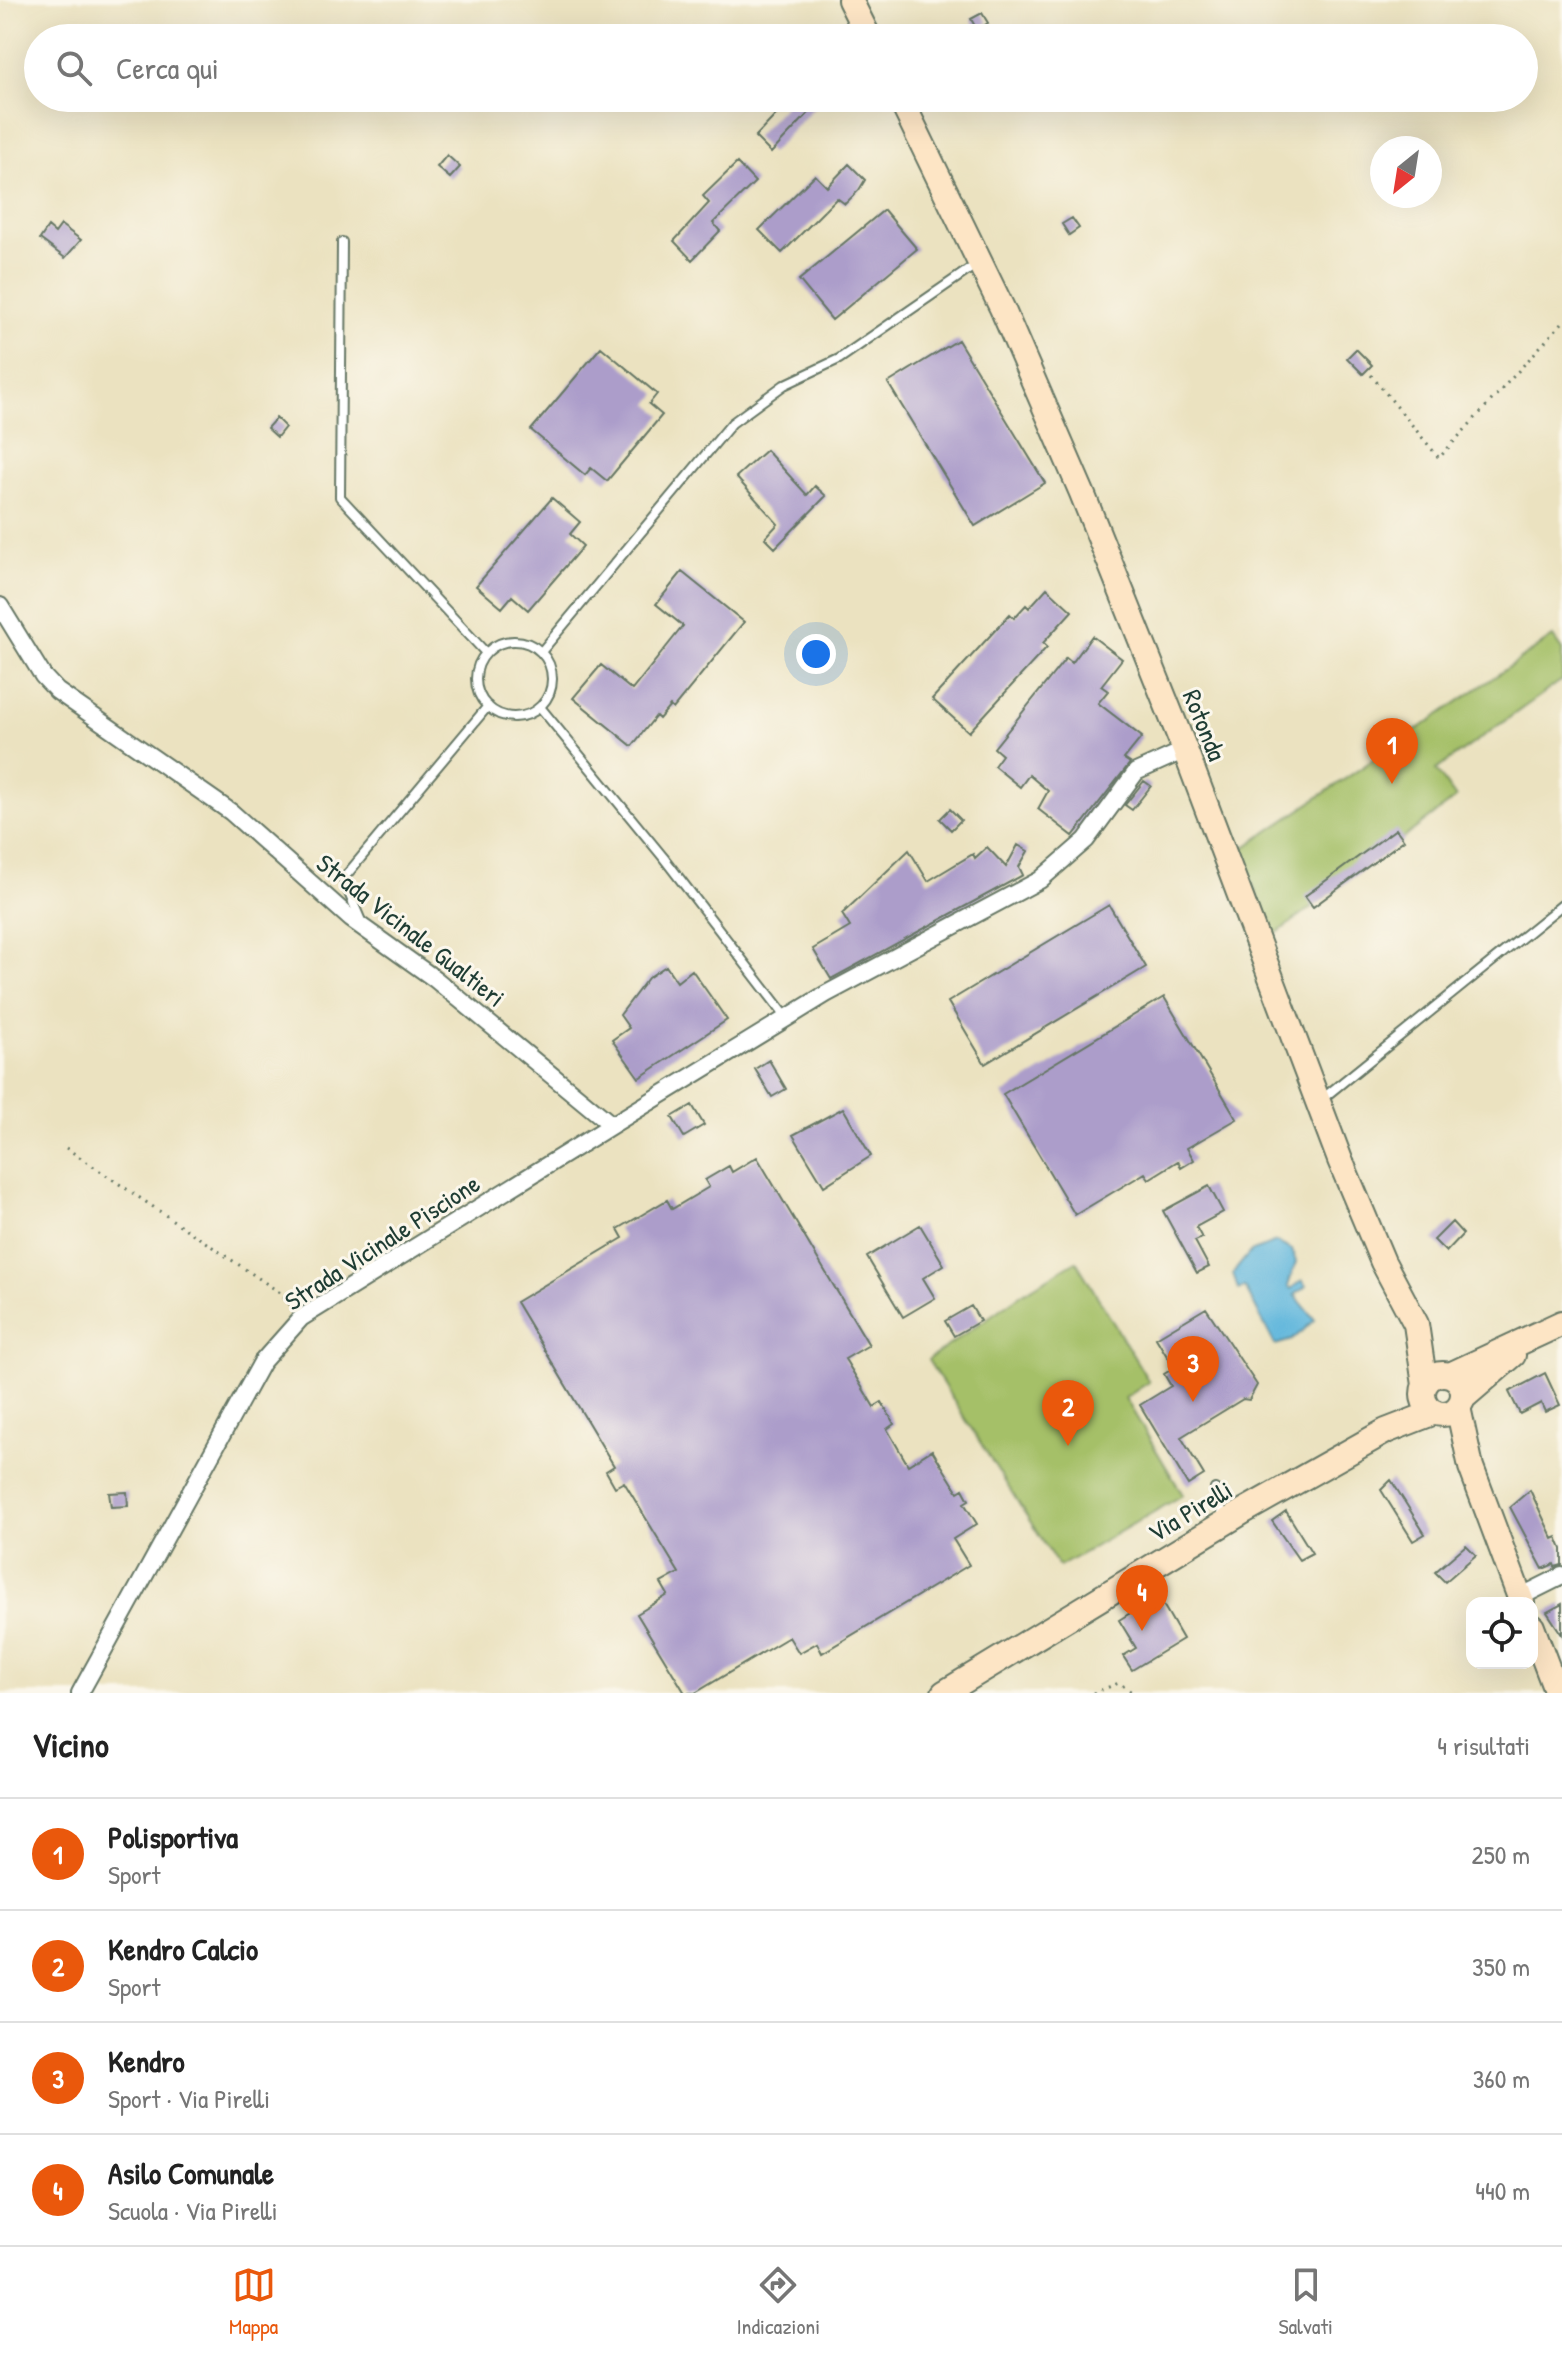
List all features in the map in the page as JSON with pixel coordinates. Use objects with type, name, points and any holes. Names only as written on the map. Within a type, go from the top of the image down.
[{"type":"main road","points":[[850,0],[862,24]]},
{"type":"main road","name":"Rotonda","points":[[907,112],[980,262],[1082,493],[1185,750],[1318,1102],[1383,1262],[1416,1324],[1436,1380]]},
{"type":"main road","points":[[1448,1407],[1423,1399],[1436,1380],[1562,1323]]},
{"type":"main road","name":"Via Pirelli","points":[[944,1693],[1225,1523],[1386,1431],[1448,1407],[1530,1340]]},
{"type":"main road","points":[[1436,1380],[1462,1387],[1448,1407]]},
{"type":"main road","name":"Via Pirelli","points":[[1386,1431],[1436,1380]]},
{"type":"main road","points":[[1448,1407],[1520,1597]]},
{"type":"main road","points":[[1538,1643],[1557,1693]]},
{"type":"street","name":"Strada Vicinale Gualtieri","points":[[0,606],[43,676],[57,691],[231,812],[364,929],[504,1033],[612,1125]]},
{"type":"street","points":[[612,1125],[826,994],[1040,880],[1086,840],[1136,772],[1185,750]]},
{"type":"street","name":"Strada Vicinale Piscione","points":[[80,1693],[262,1362],[301,1318],[612,1125]]},
{"type":"street","points":[[1526,1597],[1562,1576]]},
{"type":"lane","points":[[342,242],[340,497],[486,653]]},
{"type":"lane","points":[[541,652],[732,423],[784,385],[839,359],[980,262]]},
{"type":"lane","points":[[519,641],[541,652],[552,673],[547,697],[540,707],[517,717],[504,716],[488,706],[477,689],[476,676],[486,653],[496,645],[519,641]]},
{"type":"lane","points":[[364,929],[343,879],[488,706]]},
{"type":"lane","points":[[540,707],[663,857],[787,1018]]},
{"type":"lane","points":[[1318,1102],[1562,905]]},
{"type":"lane","points":[[1215,1489],[1225,1523]]},
{"type":"path","points":[[1371,375],[1439,458],[1562,323]]},
{"type":"path","points":[[66,1148],[279,1292],[301,1318]]},
{"type":"path","points":[[1093,1693],[1119,1683],[1133,1693]]},
{"type":"green space","points":[[1553,637],[1562,650],[1562,680],[1436,770],[1456,798],[1272,937],[1241,850]]},
{"type":"green space","points":[[1076,1261],[1149,1382],[1125,1398],[1183,1495],[1059,1567],[928,1360],[1023,1293]]},
{"type":"water","points":[[1276,1242],[1292,1250],[1296,1262],[1288,1286],[1291,1289],[1302,1280],[1306,1286],[1295,1295],[1315,1320],[1292,1340],[1275,1345],[1245,1287],[1238,1290],[1233,1273],[1250,1252]]},
{"type":"building","points":[[982,13],[988,23],[974,24],[971,19]]},
{"type":"building","points":[[779,112],[810,112],[771,153],[755,137]]},
{"type":"building","points":[[447,155],[460,167],[450,178],[437,167]]},
{"type":"building","points":[[737,163],[755,182],[713,223],[720,231],[692,260],[674,241],[709,203],[703,196]]},
{"type":"building","points":[[849,164],[865,180],[859,190],[845,204],[837,198],[782,253],[759,230],[815,175],[827,187]]},
{"type":"building","points":[[884,210],[917,249],[832,320],[799,280]]},
{"type":"building","points":[[1072,218],[1079,228],[1069,235],[1062,224]]},
{"type":"building","points":[[61,225],[81,240],[65,258],[40,239],[48,227],[55,233]]},
{"type":"building","points":[[958,340],[1045,483],[975,526],[888,383]]},
{"type":"building","points":[[601,347],[657,394],[649,404],[662,415],[607,481],[591,468],[585,475],[531,430]]},
{"type":"building","points":[[1356,349],[1372,365],[1363,374],[1347,358]]},
{"type":"building","points":[[276,418],[285,427],[277,437],[267,428]]},
{"type":"building","points":[[766,450],[807,495],[815,486],[826,496],[775,548],[765,538],[778,524],[736,477]]},
{"type":"building","points":[[552,498],[580,522],[570,534],[583,546],[528,610],[512,596],[502,608],[476,586]]},
{"type":"building","points":[[682,572],[744,622],[673,709],[670,706],[659,719],[656,716],[632,746],[573,698],[601,665],[632,690],[683,626],[656,604]]},
{"type":"building","points":[[1047,588],[1072,611],[1043,643],[1047,647],[969,732],[932,699],[1010,614],[1014,618],[1026,605],[1029,608]]},
{"type":"building","points":[[1092,636],[1122,659],[1101,686],[1108,691],[1098,703],[1142,737],[1124,759],[1130,763],[1073,836],[1038,809],[1048,791],[1029,775],[1020,787],[994,766],[1002,755],[994,748],[1066,658],[1072,663]]},
{"type":"building","points":[[1144,781],[1151,786],[1132,810],[1125,805]]},
{"type":"building","points":[[950,809],[961,820],[951,830],[940,819]]},
{"type":"building","points":[[1396,829],[1404,840],[1313,907],[1305,896]]},
{"type":"building","points":[[1018,845],[1028,851],[1019,867],[1023,875],[831,979],[813,949],[850,927],[842,914],[909,850],[928,881],[973,854],[975,858],[987,847],[1006,867]]},
{"type":"building","points":[[1109,905],[1146,967],[985,1064],[948,1002]]},
{"type":"building","points":[[666,966],[677,982],[692,970],[727,1020],[639,1078],[612,1040],[629,1028],[620,1015],[648,978]]},
{"type":"building","points":[[1164,997],[1237,1119],[1187,1148],[1194,1160],[1181,1168],[1178,1161],[1149,1179],[1145,1173],[1075,1215],[1003,1094]]},
{"type":"building","points":[[769,1060],[786,1089],[772,1097],[755,1069]]},
{"type":"building","points":[[692,1105],[704,1125],[684,1137],[672,1117]]},
{"type":"building","points":[[843,1108],[871,1156],[824,1186],[793,1135]]},
{"type":"building","points":[[757,1157],[869,1345],[845,1359],[874,1407],[882,1402],[894,1424],[887,1429],[908,1465],[932,1450],[958,1492],[963,1489],[969,1500],[964,1503],[977,1524],[953,1539],[969,1565],[822,1653],[817,1643],[799,1653],[789,1637],[695,1693],[685,1693],[637,1614],[668,1595],[661,1583],[679,1573],[624,1482],[615,1487],[606,1471],[614,1466],[516,1302],[623,1238],[618,1229],[667,1200],[672,1209],[709,1187],[705,1180],[729,1166],[732,1172]]},
{"type":"building","points":[[1209,1186],[1223,1212],[1196,1227],[1202,1238],[1195,1241],[1209,1267],[1197,1273],[1163,1211]]},
{"type":"building","points":[[1452,1222],[1463,1234],[1446,1252],[1434,1240]]},
{"type":"building","points":[[920,1225],[944,1265],[923,1278],[935,1298],[903,1317],[867,1257]]},
{"type":"building","points":[[971,1306],[980,1321],[954,1336],[945,1321]]},
{"type":"building","points":[[1206,1308],[1257,1385],[1249,1400],[1243,1399],[1181,1437],[1204,1475],[1188,1485],[1140,1405],[1171,1386],[1164,1374],[1174,1368],[1156,1338]]},
{"type":"building","points":[[1545,1373],[1560,1405],[1545,1412],[1541,1403],[1520,1414],[1509,1392]]},
{"type":"building","points":[[1391,1480],[1425,1534],[1413,1541],[1381,1490]]},
{"type":"building","points":[[1530,1490],[1553,1539],[1557,1537],[1562,1549],[1562,1565],[1555,1567],[1554,1564],[1543,1569],[1510,1507]]},
{"type":"building","points":[[127,1492],[128,1506],[111,1507],[109,1493]]},
{"type":"building","points":[[1286,1511],[1312,1553],[1299,1560],[1272,1521]]},
{"type":"building","points":[[1466,1545],[1476,1555],[1445,1582],[1435,1572]]},
{"type":"building","points":[[1158,1596],[1183,1639],[1132,1670],[1123,1656],[1136,1648],[1119,1620]]},
{"type":"building","points":[[1562,1604],[1562,1635],[1547,1612]]},
{"type":"place","name":"Polisportiva","points":[[1392,784]]},
{"type":"place","name":"Kendro","points":[[1193,1402]]},
{"type":"place","name":"Kendro Calcio","points":[[1068,1446]]},
{"type":"place","name":"Asilo Comunale","points":[[1142,1631]]}]
